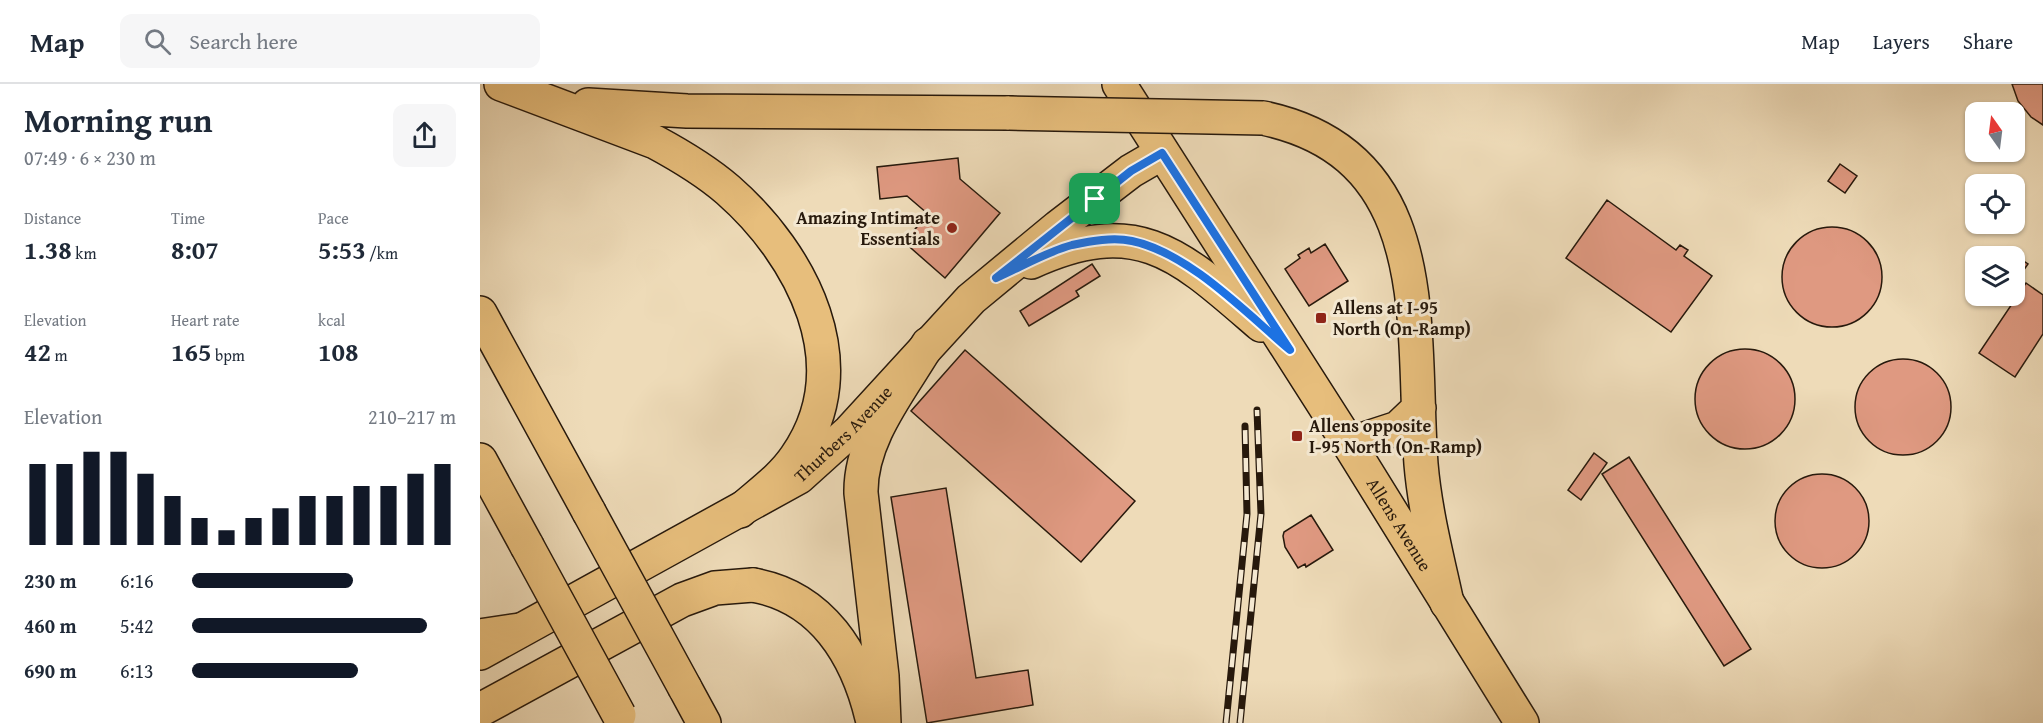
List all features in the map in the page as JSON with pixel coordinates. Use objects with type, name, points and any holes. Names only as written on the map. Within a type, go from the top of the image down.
[{"type":"main road","name":"Allens Avenue","points":[[1119,84],[1290,350],[1522,723]]},
{"type":"main road","points":[[505,86],[559,100],[637,109],[1263,118],[1296,126],[1340,149],[1366,173],[1388,206],[1403,248],[1413,289],[1423,484],[1447,603]]},
{"type":"main road","points":[[505,86],[655,142],[704,171],[748,209],[792,266],[819,326],[824,361],[820,402],[810,431],[797,456],[786,470],[740,511]]},
{"type":"main road","name":"Thurbers Avenue","points":[[480,653],[798,477],[816,463],[875,404],[951,319],[996,278],[1131,171],[1162,153]]},
{"type":"main road","points":[[996,278],[1072,246],[1102,240],[1132,241],[1162,252],[1188,267],[1290,350]]},
{"type":"main road","points":[[480,313],[704,723]]},
{"type":"main road","points":[[884,723],[882,676],[862,505],[861,476],[872,439],[928,344]]},
{"type":"main road","points":[[1349,444],[1398,428],[1419,408]]},
{"type":"main road","points":[[480,460],[621,719]]},
{"type":"main road","points":[[480,710],[682,600],[715,588],[753,585],[789,595],[821,617],[852,662],[867,698],[873,723]]},
{"type":"main road","points":[[480,636],[520,630]]},
{"type":"building","points":[[2012,84],[2043,84],[2043,125],[2025,110],[2025,102],[2018,101]]},
{"type":"building","name":"Amazing Intimate Essentials","points":[[958,158],[960,179],[1000,213],[945,278],[904,242],[928,214],[907,196],[880,199],[877,167]]},
{"type":"building","points":[[1840,164],[1857,176],[1845,193],[1828,181]]},
{"type":"building","points":[[1607,200],[1676,250],[1680,245],[1688,250],[1684,256],[1712,276],[1671,332],[1566,258]]},
{"type":"building","points":[[1832,227],[1851,230],[1868,241],[1879,258],[1882,277],[1879,296],[1868,313],[1851,324],[1832,327],[1813,324],[1796,313],[1785,296],[1782,277],[1785,258],[1796,241],[1813,230]]},
{"type":"building","points":[[1325,244],[1348,281],[1309,306],[1285,269],[1300,258],[1298,255],[1309,248],[1311,253]]},
{"type":"building","points":[[1092,264],[1100,276],[1076,291],[1079,296],[1029,326],[1020,311]]},
{"type":"building","points":[[2025,284],[2043,295],[2043,334],[2015,377],[1979,353],[2011,306],[2025,306]]},
{"type":"building","points":[[1745,349],[1764,352],[1781,363],[1792,380],[1795,399],[1792,418],[1781,435],[1764,446],[1745,449],[1726,446],[1709,435],[1698,418],[1695,399],[1698,380],[1709,363],[1726,352]]},
{"type":"building","points":[[965,350],[1135,501],[1081,562],[911,411]]},
{"type":"building","points":[[1894,359],[1912,359],[1930,367],[1943,380],[1951,398],[1948,426],[1930,447],[1912,455],[1894,455],[1876,447],[1863,434],[1855,416],[1855,398],[1863,380],[1876,367]]},
{"type":"building","points":[[1594,453],[1607,463],[1581,500],[1568,490]]},
{"type":"building","points":[[1629,457],[1751,649],[1724,666],[1602,474]]},
{"type":"building","points":[[1822,474],[1840,478],[1855,488],[1865,503],[1869,521],[1865,539],[1855,554],[1840,564],[1822,568],[1804,564],[1789,554],[1779,539],[1775,521],[1779,503],[1789,488],[1804,478]]},
{"type":"building","points":[[946,488],[976,678],[1028,670],[1033,705],[927,723],[891,497]]},
{"type":"building","points":[[1311,515],[1333,550],[1306,567],[1305,564],[1298,568],[1285,547],[1283,536],[1284,532]]},
{"type":"railway","points":[[1240,723],[1261,514],[1257,410]]},
{"type":"railway","points":[[1226,723],[1247,514],[1245,426]]},
{"type":"place","name":"Amazing Intimate Essentials","points":[[952,228]]},
{"type":"place","name":"Allens at I-95 North (On-Ramp)","points":[[1321,318]]},
{"type":"place","name":"Allens opposite I-95 North (On-Ramp)","points":[[1297,436]]},
{"type":"route","points":[[1162,153],[1290,350],[1188,267],[1162,252],[1132,241],[1102,240],[1072,246],[996,278],[1095,199],[1131,171],[1162,153]]}]
